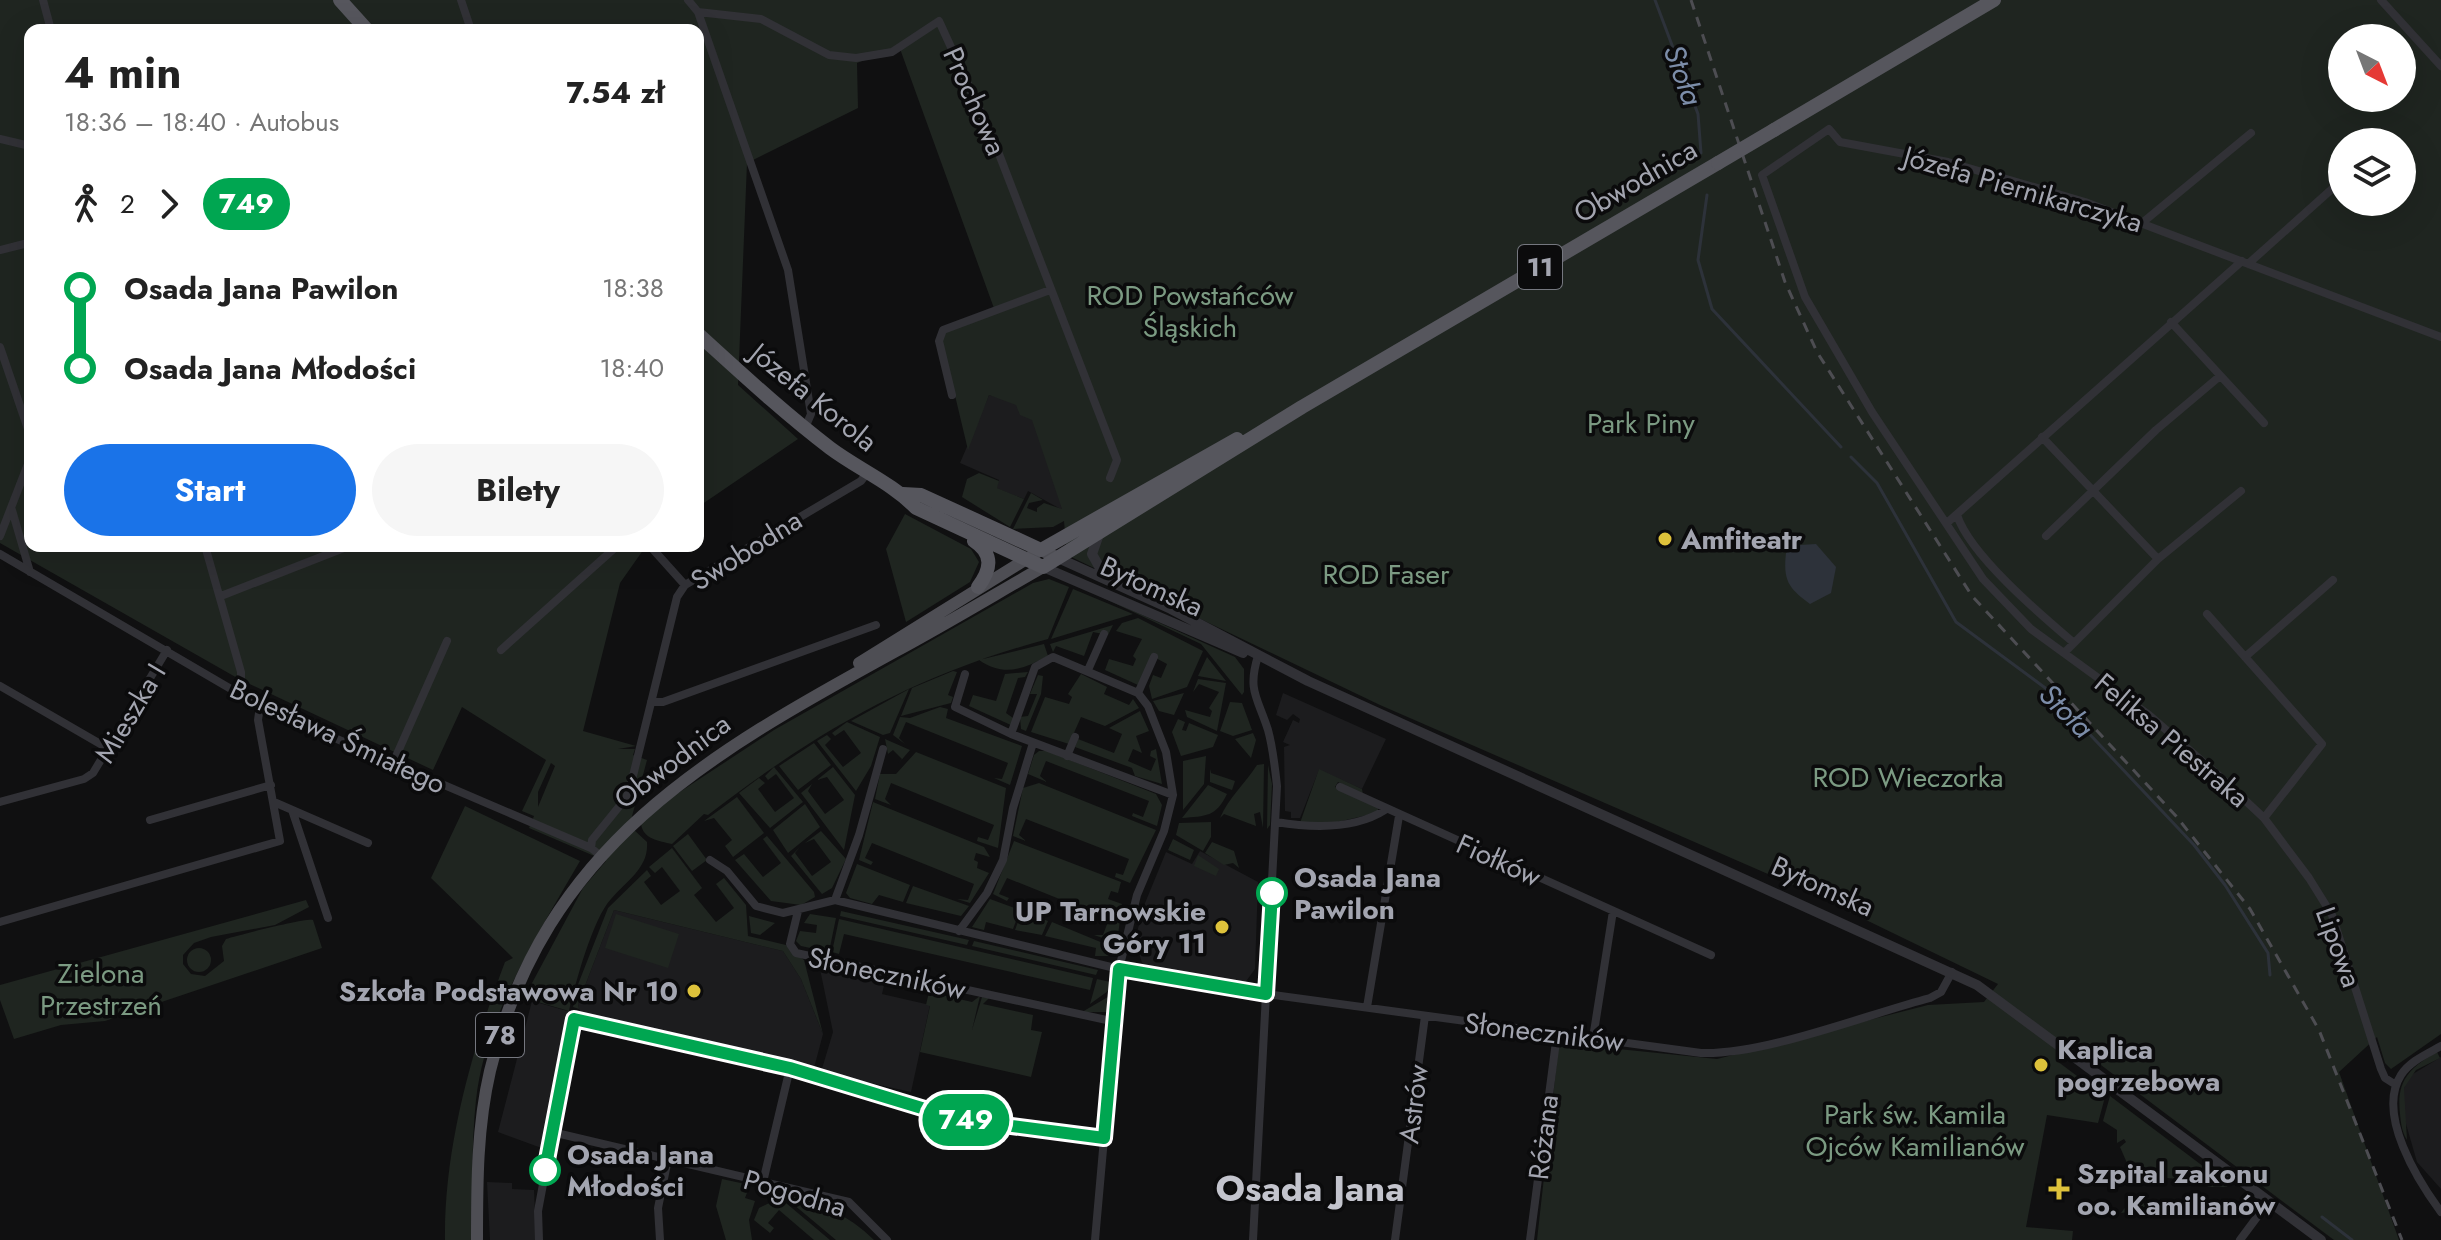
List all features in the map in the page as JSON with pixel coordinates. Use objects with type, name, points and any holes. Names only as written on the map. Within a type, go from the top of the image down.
[{"type":"highway","points":[[340,0],[362,24]]},
{"type":"highway","name":"Obwodnica","points":[[1043,567],[1302,407],[1994,0]]},
{"type":"highway","name":"Józefa Korola","points":[[704,339],[805,428],[867,473],[903,494],[916,508],[1026,559]]},
{"type":"highway","name":"Obwodnica","points":[[1041,550],[1193,461],[1302,407]]},
{"type":"highway","name":"Józefa Korola","points":[[903,494],[921,495],[1041,550]]},
{"type":"highway","points":[[966,533],[989,557],[989,569],[978,587]]},
{"type":"highway","name":"Bytomska","points":[[1026,559],[1043,567]]},
{"type":"main road","name":"Bytomska","points":[[1041,550],[1058,558]]},
{"type":"main road","name":"Obwodnica","points":[[477,1240],[477,1161],[484,1101],[498,1041],[535,952],[596,852],[690,774],[903,633],[1041,550]]},
{"type":"main road","name":"Obwodnica","points":[[807,699],[1043,567]]},
{"type":"street","points":[[43,0],[49,24]]},
{"type":"street","points":[[461,0],[469,24]]},
{"type":"street","points":[[688,0],[698,12],[702,24]]},
{"type":"street","points":[[2381,0],[2441,66]]},
{"type":"street","name":"Prochowa","points":[[698,12],[761,19],[829,55],[856,58],[892,52],[939,21],[994,141],[1117,460],[1110,478]]},
{"type":"street","points":[[704,29],[788,270],[811,414],[805,428]]},
{"type":"street","name":"Józefa Piernikarczyka","points":[[1948,522],[1872,412],[1805,297],[1762,175],[1829,129],[1840,142],[1948,162],[2142,223],[2441,337]]},
{"type":"street","points":[[2142,223],[2251,133]]},
{"type":"street","points":[[0,139],[24,145]]},
{"type":"street","points":[[1948,522],[2171,322],[2328,192]]},
{"type":"street","points":[[0,250],[24,244]]},
{"type":"street","points":[[952,395],[939,341],[943,330],[1050,290]]},
{"type":"street","points":[[2171,322],[2264,423]]},
{"type":"street","points":[[0,347],[24,417]]},
{"type":"street","points":[[2046,536],[2091,490],[2220,376]]},
{"type":"street","points":[[2042,437],[2158,559]]},
{"type":"street","name":"Swobodna","points":[[596,852],[592,840],[626,798],[677,597],[685,585],[861,481],[867,473]]},
{"type":"street","points":[[0,536],[24,477]]},
{"type":"street","points":[[2064,653],[2158,559],[2241,491]]},
{"type":"street","points":[[12,509],[24,551]]},
{"type":"street","points":[[1957,515],[1961,526],[1987,559],[2030,605],[2074,643]]},
{"type":"street","name":"Feliksa Piestraka","points":[[1948,522],[1969,561],[2000,599],[2064,653],[2149,715],[2264,818],[2322,744],[2207,614]]},
{"type":"street","points":[[1100,532],[1092,554],[1106,579]]},
{"type":"street","points":[[24,552],[30,572]]},
{"type":"street","points":[[207,552],[241,672],[241,694]]},
{"type":"street","points":[[221,596],[334,552]]},
{"type":"street","points":[[501,650],[610,552]]},
{"type":"street","points":[[655,552],[685,585]]},
{"type":"street","name":"Bolesława Śmiałego","points":[[0,554],[260,706],[596,852]]},
{"type":"street","name":"Bytomska","points":[[1058,558],[1171,609],[1258,656],[1952,972],[1997,997],[2321,1240]]},
{"type":"street","name":"Bytomska","points":[[1043,567],[1239,652],[1258,656]]},
{"type":"street","points":[[2245,657],[2333,580]]},
{"type":"street","points":[[651,702],[663,702],[876,625]]},
{"type":"street","points":[[1088,670],[1104,634]]},
{"type":"street","points":[[393,763],[447,641]]},
{"type":"street","name":"Mieszka I","points":[[0,802],[84,779],[96,770],[167,650]]},
{"type":"street","points":[[1253,1240],[1276,822],[1274,752],[1252,685],[1258,656]]},
{"type":"street","points":[[1011,734],[1035,667],[1053,657],[1088,670],[1138,693],[1160,736],[1173,795],[1164,831],[1137,895],[1119,969],[1095,1240]]},
{"type":"street","points":[[1138,693],[1154,657]]},
{"type":"street","points":[[965,674],[955,707],[1033,743],[1173,795]]},
{"type":"street","points":[[0,686],[109,749]]},
{"type":"street","points":[[0,922],[278,842],[281,836],[258,720],[260,706]]},
{"type":"street","points":[[1067,756],[1075,737]]},
{"type":"street","name":"Słoneczników","points":[[959,931],[987,893],[1003,860],[1018,786],[1033,743]]},
{"type":"street","points":[[835,900],[859,835],[883,749]]},
{"type":"street","points":[[150,820],[271,785]]},
{"type":"street","name":"Fiołków","points":[[1340,787],[1711,955]]},
{"type":"street","points":[[274,802],[368,843]]},
{"type":"street","points":[[292,810],[328,918]]},
{"type":"street","points":[[1276,822],[1330,826],[1358,821],[1385,810]]},
{"type":"street","points":[[1367,1007],[1399,816]]},
{"type":"street","name":"Lipowa","points":[[2264,818],[2332,915],[2381,1069],[2385,1078],[2396,1085],[2398,1130],[2411,1170],[2441,1212]]},
{"type":"street","name":"Słoneczników","points":[[710,860],[727,871],[756,906],[783,913],[835,900],[1119,969],[1266,994],[1721,1053],[1930,998],[1941,992],[1952,972]]},
{"type":"street","name":"Słoneczników","points":[[798,911],[790,944],[796,953],[1116,1022]]},
{"type":"street","points":[[1593,1038],[1613,911]]},
{"type":"street","name":"Astrów","points":[[1395,1240],[1425,1016]]},
{"type":"street","points":[[539,1240],[538,1211],[574,1019],[790,1068],[958,1119],[1104,1138]]},
{"type":"street","name":"Różana","points":[[1530,1240],[1557,1034]]},
{"type":"street","points":[[2396,1085],[2411,1064],[2441,1046]]},
{"type":"street","points":[[763,1182],[790,1068]]},
{"type":"street","name":"Pogodna","points":[[552,1132],[849,1202],[887,1240]]},
{"type":"street","points":[[660,1240],[658,1208],[668,1159]]},
{"type":"street","points":[[2240,1240],[2269,1201]]},
{"type":"shaded area","points":[[989,395],[1050,412],[1066,512],[1028,491],[1024,499],[996,488],[999,480],[960,463]]},
{"type":"shaded area","points":[[1816,544],[1836,567],[1831,593],[1810,604],[1797,593],[1786,577],[1786,553],[1800,545]]},
{"type":"shaded area","points":[[1283,693],[1386,739],[1362,789],[1319,770],[1300,818],[1291,818],[1291,812],[1285,811],[1284,747],[1290,745],[1283,742],[1293,720],[1299,723],[1300,719],[1293,714],[1287,720],[1276,715]]},
{"type":"shaded area","points":[[1200,851],[1258,882],[1255,969],[1244,984],[1144,969],[1135,941],[1143,908],[1166,852],[1192,864]]},
{"type":"shaded area","name":"Szkoła Podstawowa Nr 10","points":[[614,910],[783,951],[801,979],[823,1034],[814,1068],[581,1016],[578,1004]]},
{"type":"shaded area","points":[[820,969],[885,981],[882,994],[930,1005],[911,1092],[821,1072],[833,1032]]},
{"type":"shaded area","points":[[532,1001],[571,1012],[547,1150],[498,1132]]},
{"type":"shaded area","points":[[2441,1057],[2441,1189],[2417,1162],[2404,1117],[2404,1088],[2408,1077]]},
{"type":"shaded area","points":[[487,1182],[512,1183],[512,1189],[534,1190],[536,1240],[490,1240]]},
{"type":"green space","points":[[0,0],[2441,0],[2441,1034],[2391,1069],[2385,1063],[2377,1037],[2339,1072],[2399,1240],[2334,1240],[2065,1038],[2057,1061],[2105,1097],[2098,1123],[2047,1115],[2026,1227],[2073,1231],[2072,1240],[1537,1240],[1559,1043],[1717,1059],[1928,1005],[1984,1002],[1998,984],[1798,887],[1380,705],[1067,555],[1064,521],[1053,527],[1013,529],[1031,493],[1043,500],[1029,503],[1027,508],[1037,512],[1037,508],[1044,503],[1062,509],[1032,420],[1020,415],[1016,405],[989,395],[968,450],[942,341],[946,332],[995,311],[899,46],[857,63],[858,108],[747,163],[738,385],[798,439],[704,503],[704,24],[24,24],[24,552],[642,552],[620,583],[583,731],[636,746],[618,749],[635,749],[633,755],[647,760],[627,835],[633,829],[647,842],[647,851],[635,874],[604,908],[591,936],[569,1011],[524,998],[583,888],[606,861],[529,828],[534,816],[522,811],[546,760],[462,707],[433,770],[239,679],[0,543]],"holes":[[[551,763],[555,766],[538,807],[538,792]]]},
{"type":"green space","points":[[979,473],[999,481],[997,488],[1024,499],[1010,527],[962,497],[967,479]]},
{"type":"green space","points":[[905,514],[971,549],[979,562],[970,582],[906,622],[886,549]]},
{"type":"green space","points":[[1049,579],[1069,587],[1048,639],[954,670],[869,709],[788,757],[708,815],[704,814],[672,844],[652,838],[642,829],[641,824],[663,803],[774,730],[1033,583]]},
{"type":"green space","points":[[1076,585],[1235,657],[1244,669],[1244,692],[1242,695],[1201,644]]},
{"type":"green space","points":[[1073,589],[1133,614],[1051,639]]},
{"type":"green space","points":[[1138,618],[1203,651],[1187,687],[1152,699],[1149,686],[1153,675],[1161,678],[1167,664],[1152,656],[1138,685],[1105,670],[1109,659],[1133,666],[1136,659],[1133,656],[1142,639],[1116,631],[1122,623]]},
{"type":"green space","points":[[1113,625],[1108,635],[1093,632],[1084,656],[1056,646],[1053,652],[1050,644]]},
{"type":"green space","points":[[1044,644],[1048,656],[1015,669],[998,669],[979,660]]},
{"type":"green space","points":[[1207,657],[1226,681],[1198,676]]},
{"type":"green space","points":[[957,672],[948,695],[953,697],[951,703],[901,716],[912,688]]},
{"type":"green space","points":[[1028,672],[1025,677],[1018,678],[1006,713],[1013,718],[1013,726],[969,706],[973,695],[996,701],[1005,674]]},
{"type":"green space","points":[[1081,674],[1107,687],[1104,694],[1129,705],[1133,699],[1139,708],[1105,726],[1081,717],[1069,744],[1031,732],[1045,697],[1069,704],[1072,697],[1068,694]]},
{"type":"green space","points":[[1038,675],[1043,676],[1041,694],[1026,731],[1021,729],[1020,717],[1028,716],[1037,694],[1030,694]]},
{"type":"green space","points":[[1198,679],[1226,683],[1217,731],[1187,717],[1185,710],[1210,717],[1212,711],[1209,708],[1219,692],[1199,684],[1193,692]]},
{"type":"green space","points":[[909,689],[890,733],[883,735],[851,721]]},
{"type":"green space","points":[[1184,693],[1174,715],[1159,711],[1153,701]]},
{"type":"green space","points":[[1230,702],[1242,703],[1252,730],[1233,736],[1220,731]]},
{"type":"green space","points":[[940,707],[948,709],[946,718],[1022,746],[1010,785],[994,778],[1002,779],[1008,763],[906,722],[899,738],[905,744],[893,735],[900,717],[910,718]]},
{"type":"green space","points":[[1140,711],[1149,731],[1136,736],[1142,753],[1133,749],[1128,761],[1151,771],[1156,759],[1150,756],[1151,751],[1156,749],[1162,784],[1135,776],[1132,768],[1075,747],[1078,739],[1114,753],[1122,734],[1109,728]]},
{"type":"green space","points":[[1178,719],[1185,722],[1182,730],[1186,731],[1189,723],[1218,735],[1213,747],[1181,756],[1172,732]]},
{"type":"green space","points":[[847,722],[880,737],[871,766],[856,791],[817,741],[827,735],[831,739],[825,745],[843,767],[861,753],[844,730],[835,736],[832,733]]},
{"type":"green space","points":[[1253,733],[1256,740],[1251,758],[1235,739]]},
{"type":"green space","points":[[885,739],[910,750],[898,764],[902,759],[893,750],[888,754]]},
{"type":"green space","points":[[814,743],[831,765],[798,790],[779,766]]},
{"type":"green space","points":[[1047,751],[1156,794],[1162,805],[1157,826],[1132,816],[1133,813],[1143,817],[1149,801],[1046,761],[1040,776],[1047,782],[1028,774],[1034,755]]},
{"type":"green space","points":[[916,752],[1006,788],[998,848],[977,841],[978,837],[988,840],[994,825],[891,783],[885,799],[891,805],[875,799],[880,774],[896,774]]},
{"type":"green space","points":[[1206,756],[1204,784],[1183,810],[1183,761]]},
{"type":"green space","points":[[1264,764],[1263,828],[1260,812],[1254,814],[1256,826],[1224,814],[1220,818],[1257,765]]},
{"type":"green space","points":[[1268,765],[1272,784],[1270,825],[1267,829]]},
{"type":"green space","points":[[774,767],[803,802],[770,828],[739,793],[759,778],[765,783],[758,789],[775,812],[794,798],[776,774],[768,780],[765,776]]},
{"type":"green space","points":[[833,767],[855,795],[844,850],[801,793],[812,784],[808,791],[825,814],[844,800],[827,777],[817,780]]},
{"type":"green space","points":[[1210,769],[1211,773],[1235,781],[1232,790],[1210,782]]},
{"type":"green space","points":[[1319,769],[1362,789],[1363,795],[1338,782],[1335,787],[1379,808],[1376,813],[1329,824],[1300,823]]},
{"type":"green space","points":[[1039,783],[1156,830],[1130,883],[1115,877],[1116,873],[1123,875],[1129,859],[1026,819],[1019,835],[1026,841],[1013,836],[1023,788]]},
{"type":"green space","points":[[1208,785],[1227,794],[1219,807],[1204,816],[1182,818]]},
{"type":"green space","points":[[737,797],[764,833],[733,857],[725,846],[732,840],[714,818],[704,821]]},
{"type":"green space","points":[[873,802],[984,847],[990,857],[976,853],[974,860],[978,862],[977,868],[989,873],[970,903],[957,899],[968,900],[974,884],[872,843],[865,858],[873,862],[871,865],[859,860]]},
{"type":"green space","points":[[805,804],[820,827],[788,853],[773,830]]},
{"type":"green space","points":[[465,806],[580,861],[516,976],[490,1037],[476,1100],[471,1240],[445,1240],[449,1170],[462,1099],[493,995],[505,962],[513,958],[431,878]]},
{"type":"green space","points":[[1211,822],[1211,837],[1203,851],[1176,835],[1179,823]]},
{"type":"green space","points":[[821,831],[846,859],[832,888],[822,894],[791,856],[800,847],[795,853],[812,876],[831,862],[814,839],[805,843]]},
{"type":"green space","points":[[688,834],[707,860],[692,871],[673,846]]},
{"type":"green space","points":[[767,836],[815,897],[801,905],[771,901],[735,860],[744,854],[763,877],[781,863],[763,839]]},
{"type":"green space","points":[[1173,839],[1194,850],[1190,860],[1168,850]]},
{"type":"green space","points":[[1014,841],[1121,882],[1118,893],[1111,891],[1108,899],[1122,904],[1117,943],[1094,935],[1103,935],[1109,919],[1007,878],[999,894],[1009,898],[1007,901],[993,894]]},
{"type":"green space","points":[[1212,842],[1234,851],[1239,868],[1233,863],[1224,865],[1205,853]]},
{"type":"green space","points":[[672,848],[702,888],[694,895],[716,922],[734,908],[716,884],[724,878],[746,905],[748,936],[786,945],[804,960],[823,1034],[801,979],[783,951],[614,910],[578,1004],[579,1009],[573,1007],[577,987],[608,908],[647,870],[651,876],[644,882],[661,905],[680,891],[662,867],[655,873],[649,867]]},
{"type":"green space","points":[[1198,855],[1219,869],[1216,876],[1194,866]]},
{"type":"green space","points":[[857,864],[910,885],[903,902],[879,895],[872,904],[850,898],[846,893]]},
{"type":"green space","points":[[913,886],[969,906],[961,916],[906,903]]},
{"type":"green space","points":[[990,899],[1020,910],[1013,929],[986,922],[984,930],[972,927]]},
{"type":"green space","name":"Zielona Przestrzeń","points":[[306,900],[309,907],[275,925],[194,943],[183,955],[183,964],[191,974],[205,976],[224,961],[222,946],[226,939],[307,920],[313,920],[322,948],[105,1021],[61,1025],[14,1039],[0,1000],[0,985]]},
{"type":"green space","points":[[841,911],[969,940],[967,945],[840,916]]},
{"type":"green space","points":[[1022,911],[1048,921],[1042,935],[1015,930]]},
{"type":"green space","points":[[616,914],[679,934],[668,968],[605,948]]},
{"type":"green space","points":[[810,914],[836,918],[829,952],[801,946],[796,941],[800,931],[816,933],[817,925],[804,923]]},
{"type":"green space","points":[[749,916],[775,923],[760,935],[751,933]]},
{"type":"green space","points":[[839,919],[1093,978],[1090,990],[844,934],[839,954],[832,952]]},
{"type":"green space","points":[[1052,922],[1115,948],[1109,956],[1095,956],[1096,948],[1045,936]]},
{"type":"green space","points":[[974,941],[1098,970],[1096,975],[972,946]]},
{"type":"green space","points":[[199,948],[208,951],[211,960],[208,969],[199,972],[190,969],[187,960],[190,951]]},
{"type":"green space","points":[[1097,979],[1115,983],[1115,986],[1090,1004]]},
{"type":"green space","points":[[929,992],[972,1002],[980,996],[972,1030],[982,997],[989,998],[983,1004],[1033,1015],[1031,1030],[1042,1032],[1031,1077],[920,1052],[930,1006],[926,1005]]},
{"type":"green space","points":[[1113,994],[1107,1012],[1082,1012]]},
{"type":"green space","points":[[2437,1052],[2440,1058],[2416,1070],[2404,1088],[2407,1140],[2399,1103],[2403,1084],[2412,1070]]},
{"type":"green space","points":[[2110,1096],[2227,1187],[2208,1187],[2205,1182],[2139,1175],[2140,1180],[2134,1179],[2120,1147],[2126,1142],[2124,1139],[2117,1143],[2117,1130],[2103,1121]]},
{"type":"green space","points":[[722,1179],[750,1185],[745,1198],[755,1201],[749,1220],[752,1240],[726,1240],[716,1206]]},
{"type":"green space","points":[[781,1194],[831,1210],[854,1223],[874,1240],[836,1240]]},
{"type":"green space","points":[[2133,1197],[2146,1198],[2146,1209],[2121,1213]]},
{"type":"green space","points":[[780,1198],[830,1240],[814,1240],[779,1210],[768,1223],[774,1228],[770,1233],[754,1220],[759,1208]]},
{"type":"waterway","name":"Stoła","points":[[1655,0],[1698,114],[1701,153]]},
{"type":"waterway","name":"Stoła","points":[[1707,195],[1698,260],[1712,309],[1841,447]]},
{"type":"waterway","name":"Stoła","points":[[1851,457],[1877,483],[1956,622],[2048,690],[2194,845],[2225,885],[2268,953],[2270,975]]},
{"type":"waterway","name":"Stoła","points":[[2322,1217],[2352,1240]]},
{"type":"railway","points":[[1691,0],[1785,282],[1817,352],[1972,596],[2176,816],[2250,909],[2319,1030],[2402,1240]]},
{"type":"bus line","name":"749","points":[[545,1170],[574,1019],[790,1068],[958,1119],[1104,1138],[1119,969],[1266,994],[1272,893]]},
{"type":"place","name":"Amfiteatr","points":[[1665,539]]},
{"type":"place","name":"Osada Jana Pawilon","points":[[1272,893]]},
{"type":"place","name":"UP Tarnowskie Góry 11","points":[[1222,927]]},
{"type":"place","name":"Szkoła Podstawowa Nr 10","points":[[694,991]]},
{"type":"place","name":"Kaplica pogrzebowa","points":[[2041,1065]]},
{"type":"place","name":"Osada Jana Młodości","points":[[545,1170]]},
{"type":"place","name":"Szpital zakonu oo. Kamilianów","points":[[2059,1189]]},
{"type":"district","name":"Osada Jana","points":[[1310,1188]]},
{"type":"park label","name":"ROD Powstańców Śląskich","points":[[1190,311]]},
{"type":"park label","name":"Park Piny","points":[[1641,423]]},
{"type":"park label","name":"ROD Faser","points":[[1386,574]]},
{"type":"park label","name":"ROD Wieczorka","points":[[1908,777]]},
{"type":"park label","name":"Park św. Kamila Ojców Kamilianów","points":[[1915,1130]]}]
